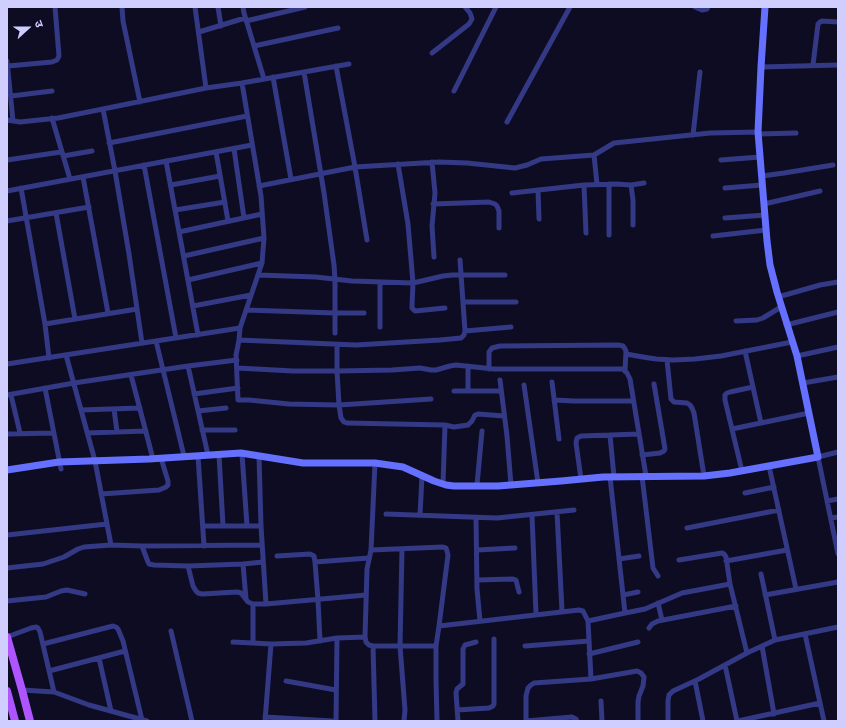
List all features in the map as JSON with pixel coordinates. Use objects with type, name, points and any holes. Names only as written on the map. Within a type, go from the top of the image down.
[{"type":"main road","points":[[7,637],[30,721]]},
{"type":"main road","points":[[7,691],[15,721]]},
{"type":"street","points":[[8,66],[52,62],[57,60],[59,56],[54,7]]},
{"type":"street","points":[[122,7],[123,21],[140,102]]},
{"type":"street","points":[[195,7],[206,88]]},
{"type":"street","points":[[218,7],[221,26]]},
{"type":"street","points":[[243,7],[264,79]]},
{"type":"street","points":[[198,32],[294,8],[304,7]]},
{"type":"street","points":[[432,53],[469,24],[472,19],[470,13],[465,7]]},
{"type":"street","points":[[454,91],[496,7]]},
{"type":"street","points":[[507,122],[570,7]]},
{"type":"street","points":[[695,7],[702,10],[708,7]]},
{"type":"street","points":[[765,7],[758,133],[770,265],[786,325],[797,356],[838,554]]},
{"type":"street","points":[[813,65],[818,24],[822,21],[838,22]]},
{"type":"street","points":[[254,46],[338,28]]},
{"type":"street","points":[[7,61],[13,121]]},
{"type":"street","points":[[7,120],[20,122],[103,110],[206,88],[349,64]]},
{"type":"street","points":[[761,67],[838,65]]},
{"type":"street","points":[[336,66],[356,167],[367,240]]},
{"type":"street","points":[[304,72],[321,173],[335,280],[336,333]]},
{"type":"street","points":[[693,135],[700,72]]},
{"type":"street","points":[[273,77],[291,179]]},
{"type":"street","points":[[242,83],[261,196],[264,238],[262,263],[240,328],[238,340],[236,354],[238,400],[289,404],[339,405],[431,399]]},
{"type":"street","points":[[11,96],[52,91]]},
{"type":"street","points":[[103,110],[115,171],[142,343]]},
{"type":"street","points":[[109,143],[248,116]]},
{"type":"street","points":[[52,118],[70,179]]},
{"type":"street","points":[[259,186],[356,167],[432,162],[467,163],[515,168],[541,159],[594,155],[614,143],[710,133],[796,133]]},
{"type":"street","points":[[7,191],[252,145]]},
{"type":"street","points":[[234,149],[244,218]]},
{"type":"street","points":[[7,160],[92,151]]},
{"type":"street","points":[[216,152],[228,221]]},
{"type":"street","points":[[594,155],[597,184]]},
{"type":"street","points":[[721,160],[760,157]]},
{"type":"street","points":[[166,161],[198,335]]},
{"type":"street","points":[[432,162],[434,193],[432,226],[434,257]]},
{"type":"street","points":[[398,164],[408,224],[413,283],[412,308],[415,311],[444,308]]},
{"type":"street","points":[[144,165],[176,338]]},
{"type":"street","points":[[762,176],[833,165]]},
{"type":"street","points":[[171,185],[220,176]]},
{"type":"street","points":[[83,177],[108,314]]},
{"type":"street","points":[[512,193],[584,184],[631,185],[644,183]]},
{"type":"street","points":[[584,184],[586,232]]},
{"type":"street","points":[[609,184],[609,235]]},
{"type":"street","points":[[631,185],[633,200],[633,226]]},
{"type":"street","points":[[725,188],[762,186]]},
{"type":"street","points":[[21,188],[45,324],[49,358]]},
{"type":"street","points":[[538,190],[539,219]]},
{"type":"street","points":[[764,204],[820,190]]},
{"type":"street","points":[[175,210],[225,202]]},
{"type":"street","points":[[433,204],[489,202],[495,204],[499,210],[499,228]]},
{"type":"street","points":[[7,221],[89,207]]},
{"type":"street","points":[[56,213],[75,319]]},
{"type":"street","points":[[179,232],[262,214]]},
{"type":"street","points":[[725,218],[765,215]]},
{"type":"street","points":[[713,236],[766,230]]},
{"type":"street","points":[[184,256],[264,238]]},
{"type":"street","points":[[238,340],[356,345],[457,338],[464,335],[465,330],[460,260]]},
{"type":"street","points":[[188,280],[262,263]]},
{"type":"street","points":[[258,275],[413,283],[443,276],[505,276]]},
{"type":"street","points":[[380,282],[380,327]]},
{"type":"street","points":[[778,297],[820,285],[838,282]]},
{"type":"street","points":[[193,306],[251,295]]},
{"type":"street","points":[[463,302],[516,302]]},
{"type":"street","points":[[736,321],[757,320],[781,308]]},
{"type":"street","points":[[45,324],[137,309]]},
{"type":"street","points":[[246,310],[364,313]]},
{"type":"street","points":[[786,325],[838,312]]},
{"type":"street","points":[[465,330],[510,327]]},
{"type":"street","points":[[7,364],[240,328]]},
{"type":"street","points":[[156,341],[184,456]]},
{"type":"street","points":[[626,354],[667,360],[680,360],[714,357],[792,342]]},
{"type":"street","points":[[337,345],[339,405],[341,418],[344,422],[454,426],[468,425],[475,415],[478,414],[504,416]]},
{"type":"street","points":[[489,369],[489,352],[492,348],[500,346],[618,345],[625,348],[625,371],[630,379],[642,455],[653,568],[658,576]]},
{"type":"street","points":[[797,356],[838,347]]},
{"type":"street","points":[[745,351],[761,423]]},
{"type":"street","points":[[66,355],[96,462],[111,545]]},
{"type":"street","points":[[20,433],[9,395],[45,388],[236,360]]},
{"type":"street","points":[[667,360],[672,399],[674,402],[687,403],[690,405],[694,413],[704,476]]},
{"type":"street","points":[[237,368],[292,371],[392,370],[420,368],[436,370],[456,365],[513,370],[623,369],[625,371]]},
{"type":"street","points":[[188,366],[208,455]]},
{"type":"street","points":[[468,366],[468,391]]},
{"type":"street","points":[[131,375],[153,459]]},
{"type":"street","points":[[802,383],[838,378]]},
{"type":"street","points":[[500,380],[511,485]]},
{"type":"street","points":[[552,382],[559,438]]},
{"type":"street","points":[[642,455],[660,453],[665,449],[654,384]]},
{"type":"street","points":[[524,385],[538,483]]},
{"type":"street","points":[[742,471],[725,395],[730,392],[753,387]]},
{"type":"street","points":[[45,388],[60,466]]},
{"type":"street","points":[[194,394],[238,388]]},
{"type":"street","points":[[454,391],[501,391]]},
{"type":"street","points":[[554,400],[633,401]]},
{"type":"street","points":[[81,410],[140,408]]},
{"type":"street","points":[[198,411],[226,408]]},
{"type":"street","points":[[114,409],[117,432]]},
{"type":"street","points":[[732,429],[809,413]]},
{"type":"street","points":[[443,484],[445,426]]},
{"type":"street","points":[[202,430],[235,430]]},
{"type":"street","points":[[477,485],[482,430]]},
{"type":"street","points":[[88,433],[146,432]]},
{"type":"street","points":[[7,434],[53,433]]},
{"type":"street","points":[[581,479],[576,442],[577,438],[581,436],[639,434]]},
{"type":"street","points":[[610,435],[612,477],[625,613]]},
{"type":"street","points":[[7,470],[184,456],[242,454],[303,462],[376,463],[403,467],[443,484],[454,486],[511,485],[612,477],[704,476],[742,471],[838,452]]},
{"type":"street","points":[[219,454],[223,526]]},
{"type":"street","points":[[242,454],[247,526]]},
{"type":"street","points":[[198,456],[204,546]]},
{"type":"street","points":[[259,456],[261,526],[266,604]]},
{"type":"street","points":[[102,494],[159,490],[166,487],[168,485],[168,481],[161,458]]},
{"type":"street","points":[[376,463],[371,550],[367,569],[366,642],[373,646],[436,646]]},
{"type":"street","points":[[769,466],[796,589]]},
{"type":"street","points":[[420,515],[422,476]]},
{"type":"street","points":[[745,493],[774,487]]},
{"type":"street","points":[[827,501],[838,499]]},
{"type":"street","points":[[386,514],[497,518],[574,510]]},
{"type":"street","points":[[687,528],[779,510]]},
{"type":"street","points":[[557,512],[562,611]]},
{"type":"street","points":[[532,515],[536,614]]},
{"type":"street","points":[[830,518],[838,517]]},
{"type":"street","points":[[476,518],[477,580],[480,621]]},
{"type":"street","points":[[7,535],[107,524]]},
{"type":"street","points":[[203,526],[261,526]]},
{"type":"street","points":[[7,568],[43,564],[64,557],[84,547],[111,545],[262,545]]},
{"type":"street","points":[[142,546],[149,564],[154,565],[188,566],[263,562]]},
{"type":"street","points":[[371,550],[446,548],[447,551],[436,646],[437,721]]},
{"type":"street","points":[[477,550],[515,548]]},
{"type":"street","points":[[402,549],[400,646],[405,710],[404,721]]},
{"type":"street","points":[[726,561],[787,550]]},
{"type":"street","points":[[679,560],[722,553],[724,554],[747,653]]},
{"type":"street","points":[[278,556],[310,554],[314,556],[316,562],[320,641]]},
{"type":"street","points":[[619,559],[639,556]]},
{"type":"street","points":[[316,562],[369,558]]},
{"type":"street","points":[[243,564],[246,599]]},
{"type":"street","points":[[188,566],[193,586],[198,593],[236,592],[241,593],[248,602],[253,604],[366,595]]},
{"type":"street","points":[[761,574],[775,640]]},
{"type":"street","points":[[477,580],[513,579],[516,580],[519,592]]},
{"type":"street","points":[[765,595],[838,582]]},
{"type":"street","points":[[588,621],[645,609],[682,593],[730,584]]},
{"type":"street","points":[[7,601],[46,597],[67,590],[85,594]]},
{"type":"street","points":[[623,595],[638,592]]},
{"type":"street","points":[[658,603],[662,620]]},
{"type":"street","points":[[253,604],[253,642]]},
{"type":"street","points":[[649,628],[652,624],[662,620],[736,606]]},
{"type":"street","points":[[439,626],[562,611],[583,611],[588,621],[591,680]]},
{"type":"street","points":[[43,644],[113,626],[116,627],[123,641],[145,720]]},
{"type":"street","points":[[668,721],[668,701],[669,695],[673,690],[695,681],[747,653],[775,640],[838,627]]},
{"type":"street","points":[[7,637],[32,628],[38,628],[54,692]]},
{"type":"street","points":[[172,632],[192,721]]},
{"type":"street","points":[[805,634],[824,721]]},
{"type":"street","points":[[233,642],[292,644],[338,638],[365,637]]},
{"type":"street","points":[[336,721],[338,638]]},
{"type":"street","points":[[457,710],[489,708],[493,706],[494,639]]},
{"type":"street","points":[[525,646],[589,641]]},
{"type":"street","points":[[458,721],[456,693],[463,684],[463,649],[465,645],[476,642]]},
{"type":"street","points":[[589,654],[638,642]]},
{"type":"street","points":[[271,644],[265,719],[332,721]]},
{"type":"street","points":[[373,646],[376,721]]},
{"type":"street","points":[[762,646],[774,714]]},
{"type":"street","points":[[49,671],[125,651]]},
{"type":"street","points":[[99,658],[110,711]]},
{"type":"street","points":[[726,664],[738,721],[820,703]]},
{"type":"street","points":[[576,721],[576,719],[572,718],[526,721],[526,696],[530,685],[534,683],[591,680],[637,671],[644,677],[643,686],[639,696],[638,721]]},
{"type":"street","points":[[286,681],[336,690]]},
{"type":"street","points":[[695,681],[703,721]]},
{"type":"street","points":[[22,690],[54,692],[89,705],[145,720]]},
{"type":"street","points":[[601,701],[602,721]]}]
